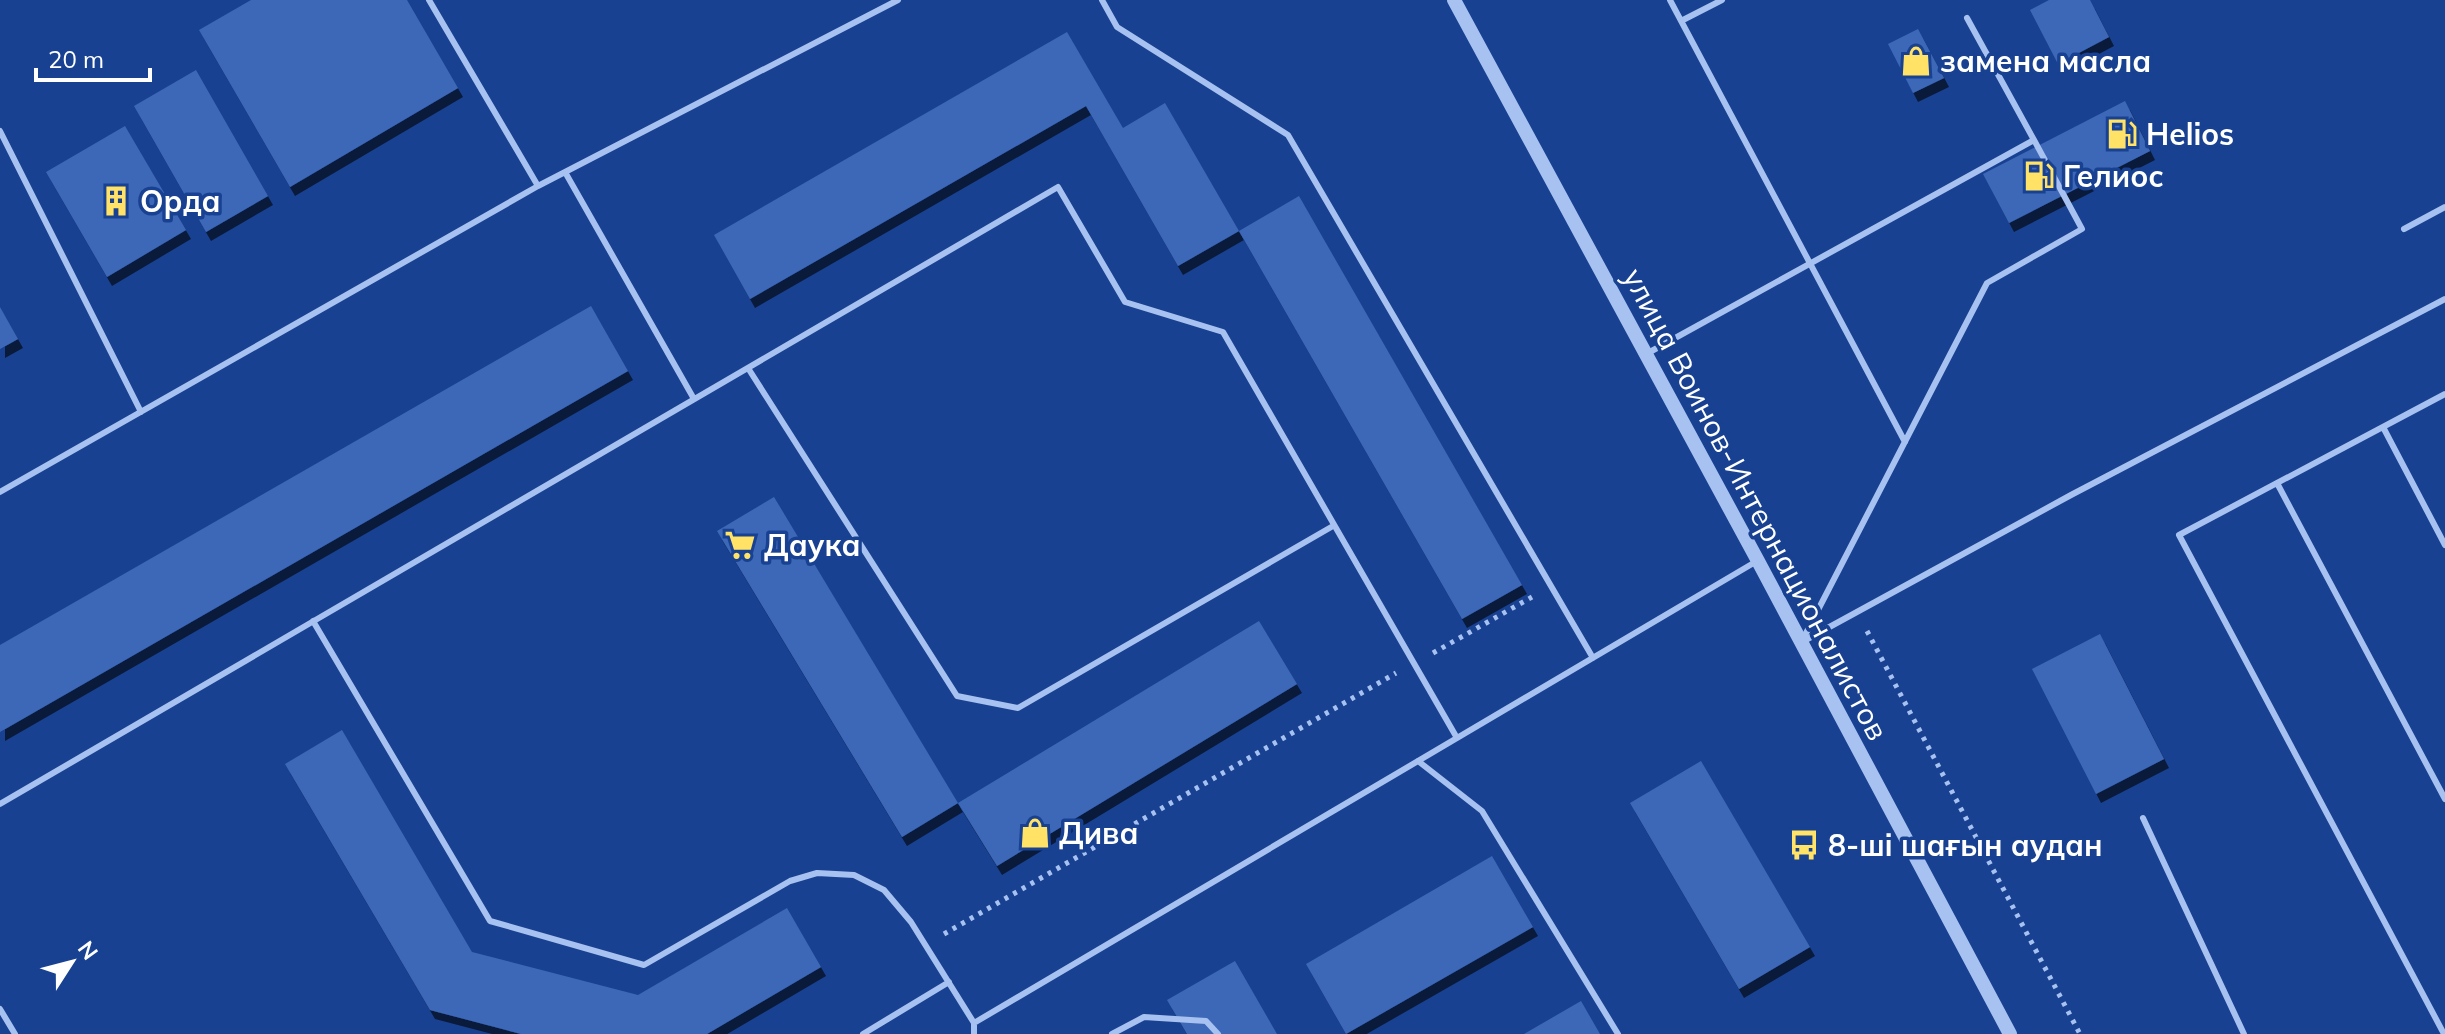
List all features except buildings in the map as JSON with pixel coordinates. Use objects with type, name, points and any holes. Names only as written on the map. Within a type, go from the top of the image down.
[{"type":"street","name":"улица Воинов-Интернационалистов","points":[[1454,0],[1802,642],[2010,1034]]},
{"type":"lane","points":[[429,0],[538,186]]},
{"type":"lane","points":[[0,492],[538,186],[898,0]]},
{"type":"lane","points":[[1102,0],[1117,27],[1288,135],[1593,658]]},
{"type":"lane","points":[[1670,0],[1905,442]]},
{"type":"lane","points":[[1681,21],[1722,0]]},
{"type":"lane","points":[[1802,642],[1987,283],[2082,229],[1967,18]]},
{"type":"lane","points":[[0,131],[141,412]]},
{"type":"lane","points":[[1646,354],[2034,140]]},
{"type":"lane","points":[[565,172],[694,399]]},
{"type":"lane","points":[[0,804],[1058,187],[1125,302],[1223,332],[1457,738]]},
{"type":"lane","points":[[2404,229],[2445,207]]},
{"type":"lane","points":[[1802,642],[2071,495],[2445,299]]},
{"type":"lane","points":[[748,368],[957,696],[1018,708],[1333,526]]},
{"type":"lane","points":[[2444,1034],[2179,535],[2445,394]]},
{"type":"lane","points":[[2383,427],[2445,545]]},
{"type":"lane","points":[[2277,483],[2445,799]]},
{"type":"lane","points":[[974,1023],[1758,561]]},
{"type":"lane","points":[[313,621],[490,921],[644,965],[790,881],[817,873],[854,875],[884,890],[911,922],[974,1023],[974,1034]]},
{"type":"lane","points":[[1418,761],[1482,811],[1618,1034]]},
{"type":"lane","points":[[2143,818],[2244,1034]]},
{"type":"lane","points":[[863,1034],[949,982]]},
{"type":"lane","points":[[0,1009],[15,1034]]},
{"type":"lane","points":[[1112,1034],[1144,1017],[1206,1021],[1218,1034]]},
{"type":"path","points":[[925,944],[1374,684],[1552,587]]},
{"type":"path","points":[[1857,612],[2080,1034]]},
{"type":"place","name":"замена масла","points":[[1916,61]]},
{"type":"place","name":"Helios","points":[[2122,134]]},
{"type":"place","name":"Гелиос","points":[[2039,176]]},
{"type":"place","name":"Орда","points":[[116,201]]},
{"type":"place","name":"Даука","points":[[740,545]]},
{"type":"place","name":"Дива","points":[[1035,833]]},
{"type":"place","name":"8-ші шағын аудан","points":[[1804,845]]}]
